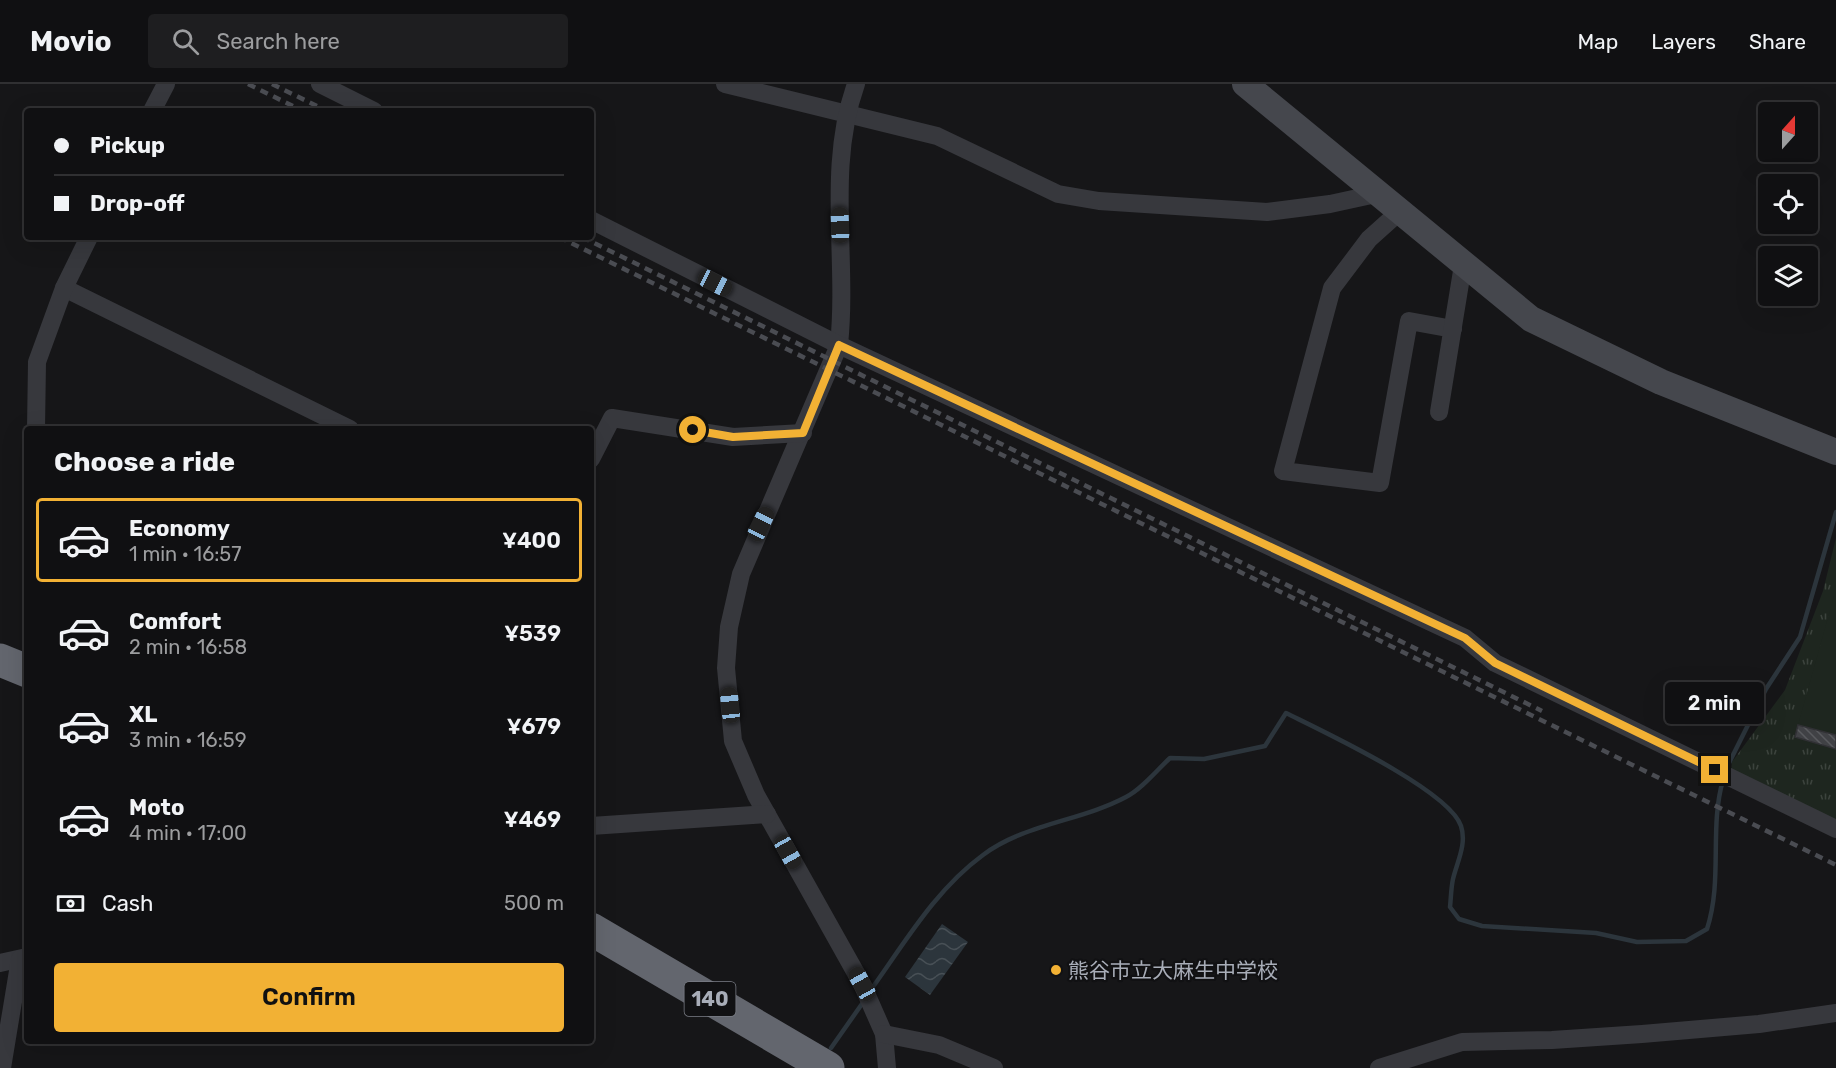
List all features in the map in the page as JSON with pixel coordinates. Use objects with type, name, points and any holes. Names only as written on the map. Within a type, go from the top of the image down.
[{"type":"highway","points":[[0,637],[24,646]]},
{"type":"highway","points":[[0,660],[24,670]]},
{"type":"highway","name":"140","points":[[594,931],[828,1068]]},
{"type":"highway","name":"140","points":[[594,957],[786,1068]]},
{"type":"street","points":[[154,108],[166,84]]},
{"type":"street","points":[[320,84],[368,108]]},
{"type":"street","points":[[725,84],[937,136],[1058,194],[1100,201],[1267,212],[1330,204],[1376,194]]},
{"type":"street","points":[[856,84],[846,113],[839,185],[843,306],[839,345],[741,574],[729,627],[726,668],[733,741],[767,814],[862,984],[884,1034],[887,1068]]},
{"type":"street","points":[[1245,84],[1398,213],[1530,319],[1661,382],[1836,452]]},
{"type":"street","points":[[1398,213],[1369,239],[1332,288],[1283,471],[1380,483],[1409,321],[1453,329]]},
{"type":"street","points":[[594,222],[839,345],[1465,638],[1495,663],[1836,829]]},
{"type":"street","points":[[36,426],[37,362],[64,288],[88,240]]},
{"type":"street","points":[[1438,412],[1463,265]]},
{"type":"street","points":[[64,288],[344,426]]},
{"type":"street","points":[[594,453],[612,418],[733,437],[803,433]]},
{"type":"street","points":[[594,826],[767,814]]},
{"type":"street","points":[[0,963],[24,958],[2,1068]]},
{"type":"street","points":[[1379,1068],[1462,1042],[1552,1040],[1653,1033],[1759,1024],[1836,1013]]},
{"type":"street","points":[[884,1034],[939,1045],[994,1068]]},
{"type":"green space","points":[[1836,538],[1836,824],[1731,773],[1732,762],[1785,690],[1823,591]]},
{"type":"green space","points":[[1834,596],[1836,597],[1836,735],[1798,725]]},
{"type":"water","points":[[942,924],[968,942],[930,995],[905,977]]},
{"type":"building","points":[[1798,725],[1836,735],[1836,749],[1795,737]]},
{"type":"waterway","points":[[1726,769],[1766,689],[1800,637],[1836,512]]},
{"type":"waterway","points":[[870,991],[935,901],[950,884],[983,855],[1016,836],[1090,812],[1132,794],[1170,758],[1204,759],[1265,746],[1286,713],[1354,747],[1410,779],[1452,812],[1461,826],[1463,839],[1452,882],[1450,907],[1459,919],[1482,926],[1596,933],[1637,942],[1686,941],[1707,929],[1714,892],[1717,817],[1723,780]]},
{"type":"waterway","points":[[831,1048],[864,1001]]},
{"type":"railway","points":[[248,84],[297,108]]},
{"type":"railway","points":[[272,84],[321,108]]},
{"type":"railway","points":[[565,240],[1836,865]]},
{"type":"railway","points":[[588,240],[1542,711]]},
{"type":"place","name":"熊谷市立大麻生中学校","points":[[1056,970]]},
{"type":"route","points":[[693,430],[733,437],[803,433],[839,345],[1465,638],[1495,663],[1715,770]]}]
